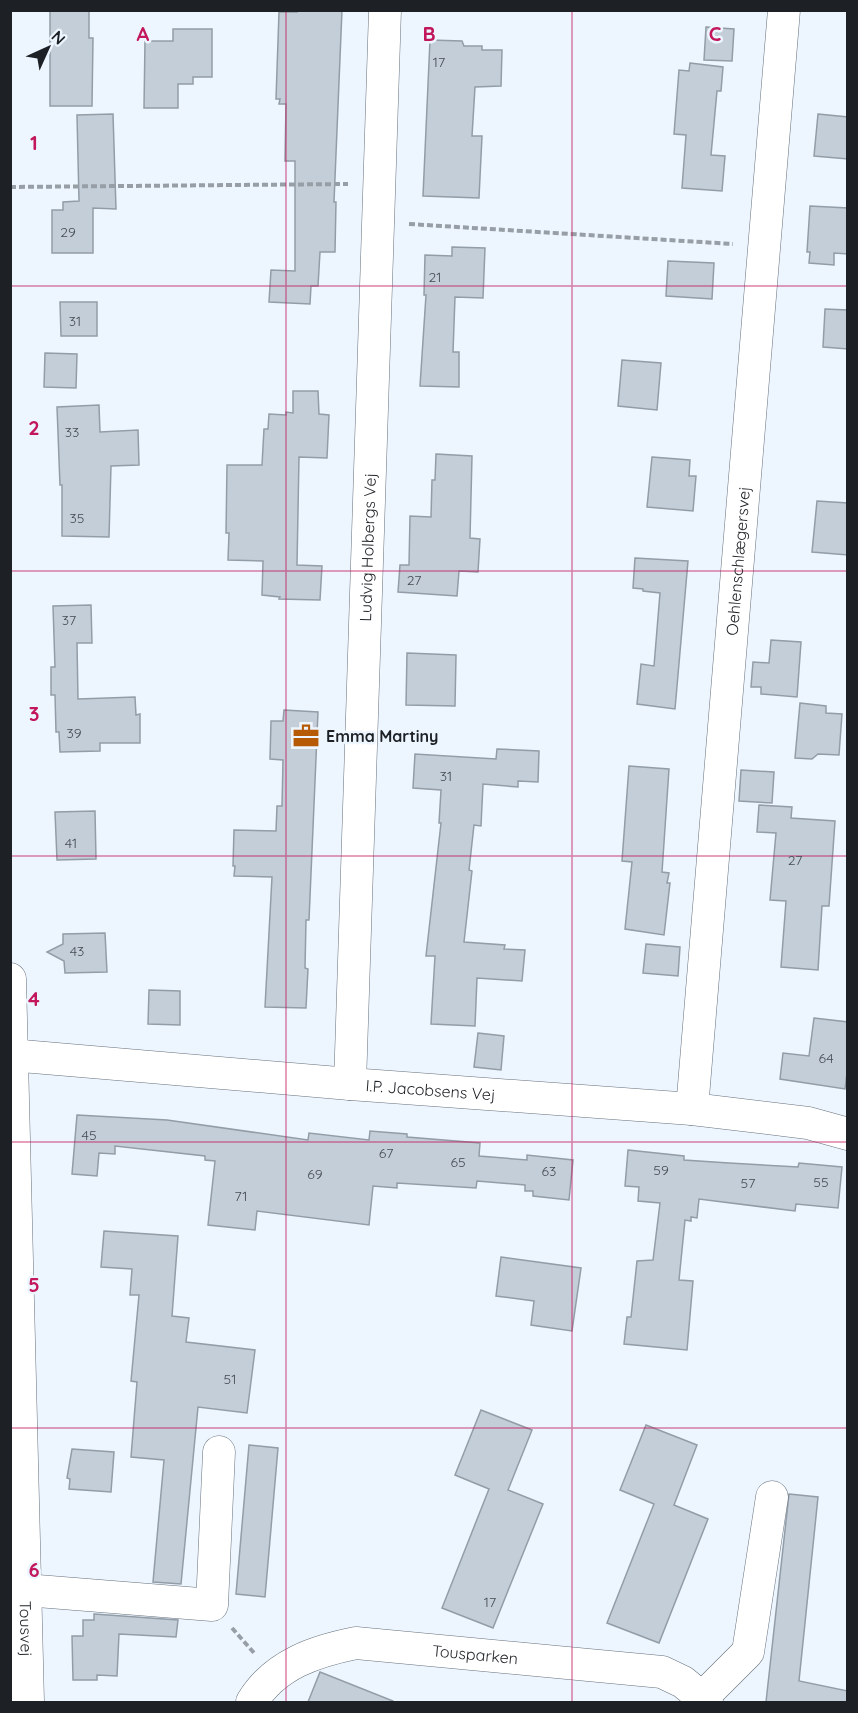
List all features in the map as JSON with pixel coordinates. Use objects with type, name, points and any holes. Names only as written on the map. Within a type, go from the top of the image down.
[{"type":"street","name":"Ludvig Holbergs Vej","points":[[350,1084],[385,10]]},
{"type":"street","name":"Oehlenschlægersvej","points":[[692,1109],[784,10]]},
{"type":"street","name":"Tousvej","points":[[10,980],[28,1702]]},
{"type":"street","name":"I.P. Jacobsens Vej","points":[[11,1055],[350,1084],[692,1109],[808,1123],[848,1134]]},
{"type":"street","points":[[25,1590],[213,1605],[219,1452]]},
{"type":"street","points":[[705,1700],[748,1652],[772,1497]]},
{"type":"street","name":"Tousparken","points":[[252,1702],[274,1677],[296,1661],[320,1650],[356,1643],[662,1672],[683,1682],[705,1700]]},
{"type":"path","points":[[10,187],[379,184]]},
{"type":"path","points":[[378,222],[764,245]]},
{"type":"path","points":[[213,1605],[274,1677]]},
{"type":"building","points":[[50,10],[89,10],[89,38],[93,38],[92,106],[50,106]]},
{"type":"building","points":[[297,10],[342,10],[334,202],[336,202],[335,252],[320,252],[318,286],[311,286],[310,304],[269,302],[271,270],[295,271],[295,161],[285,161],[286,104],[279,104],[280,99],[276,99],[279,12],[297,12]]},
{"type":"building","points":[[706,27],[734,29],[732,61],[704,60]]},
{"type":"building","points":[[173,29],[212,29],[212,77],[193,77],[193,84],[178,84],[178,108],[144,108],[145,41],[173,41]]},
{"type":"building","points":[[430,40],[462,41],[464,46],[482,46],[482,50],[502,50],[501,86],[475,87],[472,136],[482,136],[479,198],[423,196]]},
{"type":"building","points":[[690,63],[723,67],[721,91],[717,91],[711,155],[725,156],[722,191],[682,188],[686,135],[674,134],[679,70],[689,71]]},
{"type":"building","points":[[113,114],[116,209],[93,208],[93,253],[52,253],[52,210],[63,210],[63,202],[79,201],[77,115]]},
{"type":"building","points":[[818,114],[848,117],[848,159],[814,156]]},
{"type":"building","points":[[810,206],[848,208],[848,254],[834,253],[834,265],[809,263],[810,252],[807,252]]},
{"type":"building","points":[[452,247],[485,248],[483,298],[455,297],[453,352],[459,352],[459,387],[420,386],[426,295],[424,295],[425,255],[452,256]]},
{"type":"building","points":[[668,261],[714,263],[712,299],[666,296]]},
{"type":"building","points":[[60,302],[97,302],[97,336],[61,336]]},
{"type":"building","points":[[825,309],[848,310],[848,349],[823,347]]},
{"type":"building","points":[[45,353],[77,354],[76,388],[44,387]]},
{"type":"building","points":[[622,360],[661,363],[657,410],[618,406]]},
{"type":"building","points":[[293,391],[318,391],[319,414],[329,415],[327,458],[299,457],[297,565],[322,566],[320,600],[279,599],[280,597],[262,595],[263,561],[228,560],[227,465],[262,465],[264,429],[268,429],[269,414],[293,413]]},
{"type":"building","points":[[99,405],[100,432],[138,430],[139,465],[111,466],[109,537],[62,536],[62,485],[60,485],[57,407]]},
{"type":"building","points":[[436,454],[472,456],[470,538],[480,539],[478,572],[459,571],[457,596],[398,592],[400,565],[409,565],[410,516],[431,517],[432,480],[435,480]]},
{"type":"building","points":[[652,457],[690,460],[689,476],[696,476],[693,511],[647,507]]},
{"type":"building","points":[[817,501],[848,503],[848,555],[812,552]]},
{"type":"building","points":[[635,558],[688,561],[675,709],[637,704],[641,664],[654,666],[660,593],[633,588]]},
{"type":"building","points":[[91,605],[92,643],[77,643],[78,699],[135,697],[136,715],[140,714],[140,743],[100,743],[100,751],[60,752],[59,732],[56,732],[55,695],[51,695],[51,667],[55,667],[53,606]]},
{"type":"building","points":[[771,640],[801,642],[797,697],[761,694],[761,687],[751,687],[753,662],[769,663]]},
{"type":"building","points":[[407,653],[456,655],[455,706],[406,705]]},
{"type":"building","points":[[800,703],[826,706],[826,713],[842,714],[839,755],[818,754],[812,759],[795,758]]},
{"type":"building","points":[[284,710],[318,712],[309,920],[306,920],[305,968],[308,969],[306,1008],[265,1007],[272,877],[234,876],[235,866],[233,866],[234,830],[276,831],[277,806],[282,806],[283,760],[270,759],[271,721],[283,721]]},
{"type":"building","points":[[497,749],[539,751],[538,782],[518,781],[518,787],[483,784],[481,826],[474,825],[469,870],[472,871],[464,942],[505,945],[504,949],[525,950],[522,981],[477,978],[475,1026],[431,1024],[435,956],[426,956],[441,823],[439,823],[441,790],[413,788],[415,754],[496,759]]},
{"type":"building","points":[[629,766],[669,769],[662,872],[669,873],[667,883],[670,883],[664,935],[625,929],[632,862],[622,861]]},
{"type":"building","points":[[741,770],[774,772],[772,803],[739,801]]},
{"type":"building","points":[[759,805],[792,807],[791,818],[835,821],[829,906],[822,906],[818,970],[781,967],[786,901],[770,900],[776,833],[757,832]]},
{"type":"building","points":[[95,811],[96,859],[57,860],[55,812]]},
{"type":"building","points":[[105,933],[107,972],[65,973],[64,961],[47,952],[63,944],[63,934]]},
{"type":"building","points":[[646,944],[680,947],[678,976],[643,973]]},
{"type":"building","points":[[149,990],[180,991],[180,1025],[148,1024]]},
{"type":"building","points":[[814,1018],[848,1022],[848,1064],[845,1089],[780,1079],[783,1053],[809,1056]]},
{"type":"building","points":[[478,1033],[504,1036],[501,1070],[474,1067]]},
{"type":"building","points":[[77,1115],[167,1120],[308,1140],[309,1133],[369,1140],[370,1131],[407,1134],[407,1137],[480,1143],[479,1156],[527,1160],[527,1155],[573,1160],[569,1200],[533,1196],[533,1191],[525,1191],[525,1185],[477,1181],[476,1188],[397,1183],[397,1188],[373,1186],[369,1225],[257,1211],[255,1230],[208,1225],[215,1161],[205,1160],[205,1156],[115,1146],[115,1154],[99,1153],[97,1176],[72,1174]]},
{"type":"building","points":[[628,1150],[684,1156],[684,1160],[798,1167],[799,1163],[842,1167],[838,1208],[796,1204],[795,1211],[699,1199],[697,1218],[691,1217],[691,1221],[685,1220],[679,1280],[693,1281],[687,1350],[624,1344],[627,1317],[631,1317],[637,1261],[653,1260],[660,1203],[638,1201],[639,1187],[625,1186]]},
{"type":"building","points":[[104,1231],[178,1236],[172,1316],[189,1318],[186,1342],[255,1350],[247,1413],[198,1407],[181,1584],[153,1582],[164,1460],[131,1457],[137,1382],[131,1381],[139,1295],[130,1295],[132,1269],[101,1267]]},
{"type":"building","points":[[501,1257],[581,1268],[572,1331],[531,1325],[534,1301],[496,1296]]},
{"type":"building","points":[[481,1410],[532,1430],[508,1490],[543,1504],[493,1628],[442,1608],[489,1489],[455,1475]]},
{"type":"building","points":[[646,1425],[697,1445],[674,1505],[708,1519],[659,1643],[607,1623],[654,1504],[620,1490]]},
{"type":"building","points":[[249,1445],[278,1448],[265,1597],[236,1594]]},
{"type":"building","points":[[72,1449],[114,1452],[111,1492],[69,1489],[70,1479],[67,1478]]},
{"type":"building","points":[[789,1494],[818,1497],[799,1681],[848,1691],[848,1702],[766,1702]]},
{"type":"building","points":[[94,1614],[178,1620],[176,1637],[119,1634],[117,1676],[97,1675],[97,1680],[73,1680],[72,1636],[83,1636],[83,1620],[94,1620]]},
{"type":"building","points":[[320,1672],[393,1701],[393,1702],[308,1702]]},
{"type":"place","name":"Emma Martiny","points":[[306,736]]}]
